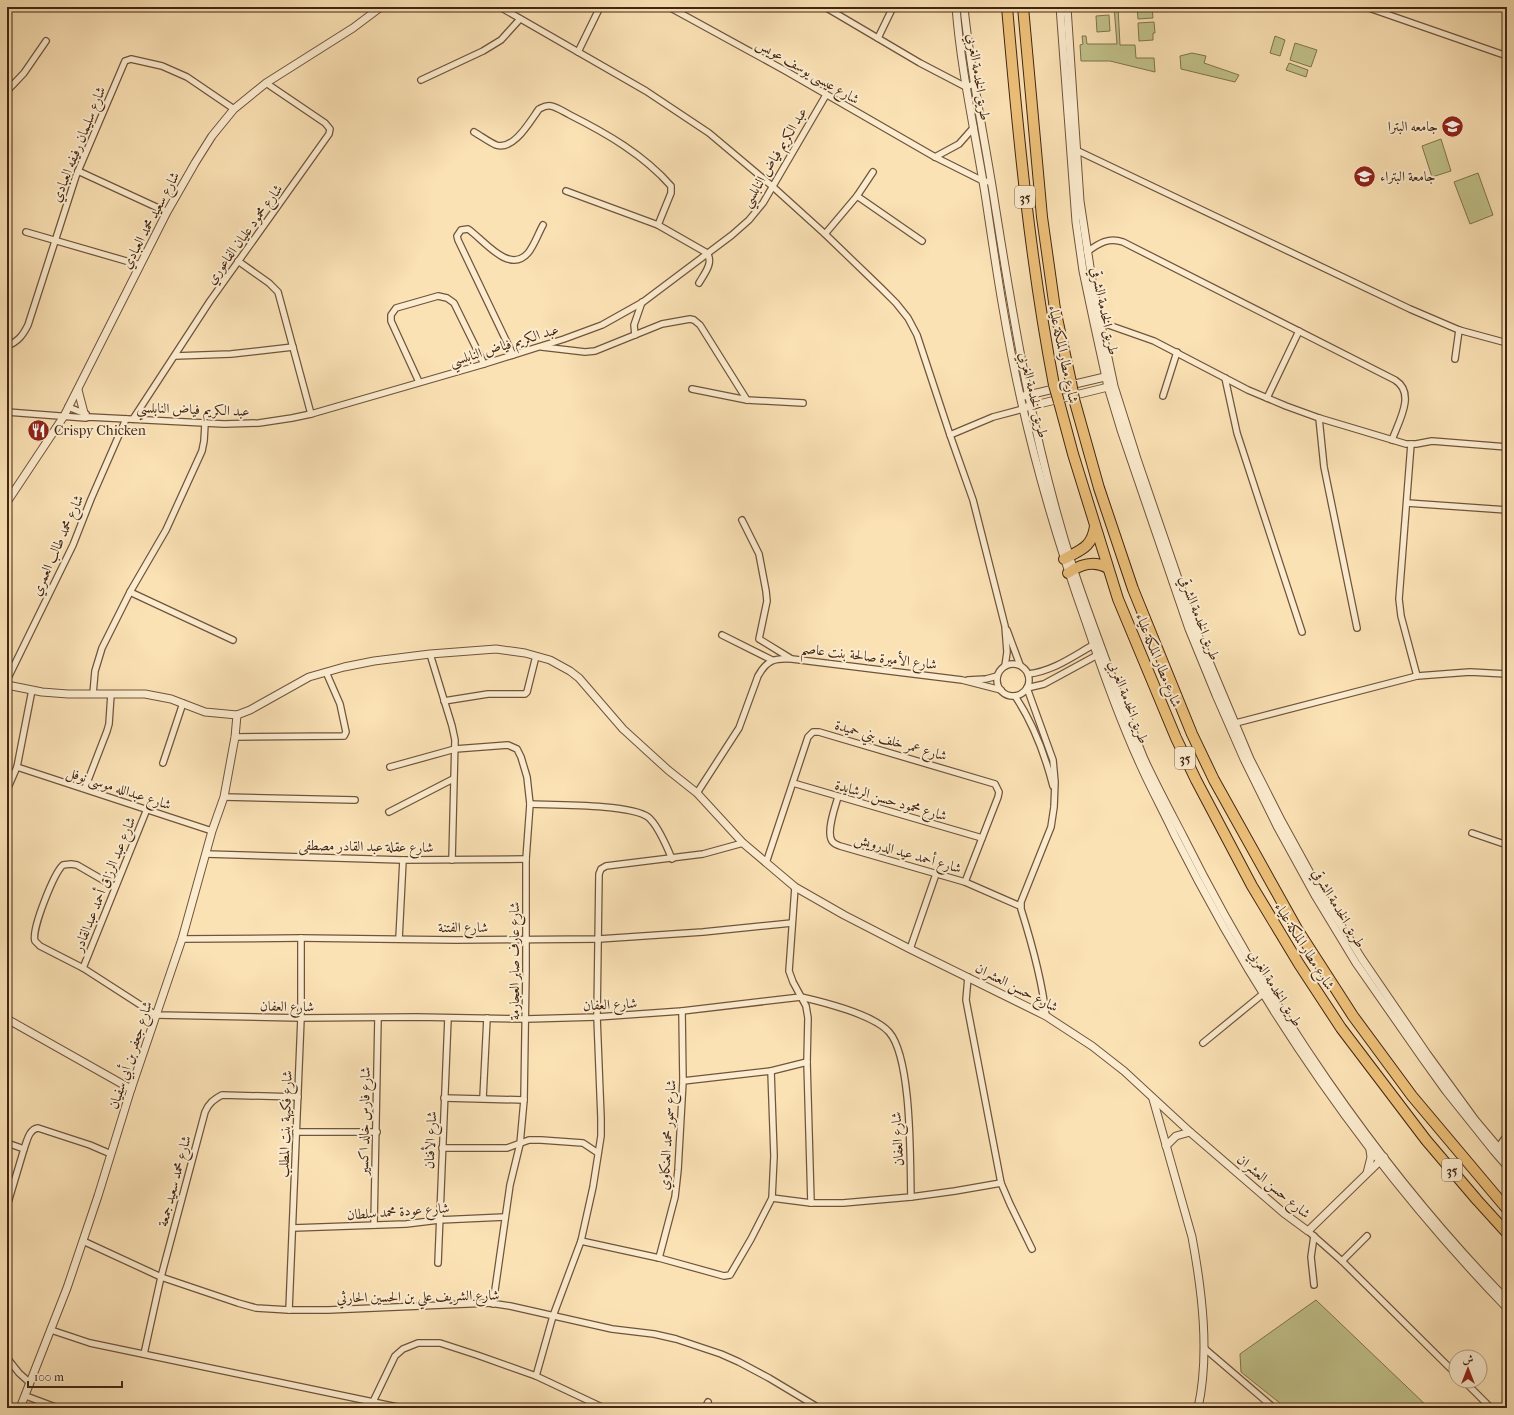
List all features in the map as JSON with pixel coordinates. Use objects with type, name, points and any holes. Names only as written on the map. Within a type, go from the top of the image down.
[{"type":"highway","name":"شارع مطار الملكة علياء","points":[[1007,7],[1027,217],[1042,320],[1054,385],[1094,526],[1118,598],[1176,738],[1196,780],[1252,886],[1299,964],[1341,1028],[1426,1140],[1507,1233]]},
{"type":"highway","name":"شارع مطار الملكة علياء","points":[[1022,7],[1042,217],[1055,309],[1074,399],[1099,488],[1133,589],[1192,734],[1214,780],[1297,929],[1353,1016],[1412,1096],[1507,1209]]},
{"type":"highway","points":[[1067,558],[1080,552],[1089,544],[1092,538],[1094,526]]},
{"type":"highway","points":[[1071,571],[1092,563],[1103,565],[1108,568]]},
{"type":"street","name":"شارع سعيد محمد العبادي","points":[[8,499],[64,416],[167,212],[207,142],[234,109],[266,83],[352,28],[381,7]]},
{"type":"street","points":[[500,7],[646,91],[709,133],[772,186],[825,234],[882,288],[908,318],[917,335],[972,500],[1005,626],[1007,652],[1005,666]]},
{"type":"street","points":[[578,52],[600,7]]},
{"type":"street","name":"شارع عيسى يوسف عويس","points":[[669,7],[750,50],[934,157],[983,181],[992,182]]},
{"type":"street","points":[[824,7],[920,63],[966,87],[974,84]]},
{"type":"street","points":[[878,38],[893,7]]},
{"type":"street","name":"طريق الخدمة الغربي","points":[[956,7],[966,87],[974,126],[1008,339],[1020,398],[1047,501],[1067,558],[1094,645],[1100,654],[1143,757],[1192,855],[1216,901],[1315,1073],[1369,1148],[1382,1159],[1387,1172],[1471,1270],[1507,1308]]},
{"type":"street","name":"طريق الخدمة الغربي","points":[[964,7],[974,84],[992,182],[1016,336],[1028,395],[1067,558]]},
{"type":"street","name":"طريق الخدمة الشرقي","points":[[1060,7],[1076,222],[1083,271],[1108,376],[1195,628],[1232,725],[1282,822],[1346,933],[1427,1054],[1507,1166]]},
{"type":"street","name":"طريق الخدمة الشرقي","points":[[1067,7],[1080,201],[1108,376]]},
{"type":"street","points":[[1366,7],[1507,56]]},
{"type":"street","points":[[421,80],[483,51],[501,40],[520,19]]},
{"type":"street","points":[[7,90],[24,72],[46,41]]},
{"type":"street","name":"شارع سليمان رفيفه العبادي","points":[[7,346],[18,340],[26,329],[78,171],[107,102],[127,60],[131,59],[162,66],[183,74],[234,109]]},
{"type":"street","name":"شارع محمود عليان الفاعوري","points":[[133,419],[210,301],[330,133],[330,129],[325,123],[266,83]]},
{"type":"street","name":"عبد الكريم فياض النابلسي","points":[[68,407],[86,415],[126,419],[205,424],[273,422],[311,414],[484,364],[602,325],[642,302],[732,235],[749,220],[763,203],[826,95]]},
{"type":"street","points":[[474,132],[495,145],[506,146],[515,140],[539,109],[544,106],[552,106],[573,116],[620,144],[645,163],[671,186],[671,193],[658,225]]},
{"type":"street","points":[[934,157],[959,144],[974,126]]},
{"type":"street","points":[[1076,150],[1410,309],[1460,330],[1507,343]]},
{"type":"street","points":[[78,171],[167,212]]},
{"type":"street","points":[[825,234],[857,196],[873,172]]},
{"type":"street","points":[[566,191],[658,225],[707,253],[710,257],[710,262],[699,284]]},
{"type":"street","points":[[857,196],[922,241]]},
{"type":"street","points":[[512,355],[457,236],[460,230],[468,229],[502,257],[514,260],[522,258],[527,254],[543,226]]},
{"type":"street","points":[[26,232],[140,265]]},
{"type":"street","points":[[1087,252],[1098,244],[1106,241],[1114,240],[1123,242],[1394,380],[1401,385],[1405,392],[1406,399],[1392,440]]},
{"type":"street","points":[[238,261],[269,283],[278,292],[311,414]]},
{"type":"street","points":[[419,382],[391,322],[391,315],[396,308],[438,296],[447,298],[454,304],[484,364]]},
{"type":"street","points":[[636,335],[634,325],[642,302]]},
{"type":"street","points":[[540,346],[590,351],[601,349],[666,323],[686,319],[694,320],[700,325],[747,400]]},
{"type":"street","points":[[1100,322],[1141,335],[1177,352],[1248,390],[1319,418],[1392,440],[1411,444],[1432,442],[1507,447]]},
{"type":"street","points":[[1455,359],[1460,330]]},
{"type":"street","points":[[1267,398],[1299,331]]},
{"type":"street","points":[[175,356],[231,354],[293,347]]},
{"type":"street","points":[[1163,396],[1177,352]]},
{"type":"street","points":[[1020,398],[1108,376]]},
{"type":"street","points":[[1225,378],[1237,433],[1302,632]]},
{"type":"street","points":[[950,435],[993,417],[1111,386]]},
{"type":"street","points":[[692,389],[747,400],[803,403]]},
{"type":"street","points":[[78,390],[86,415]]},
{"type":"street","name":"عبد الكريم فياض النابلسي","points":[[7,412],[86,418],[86,415]]},
{"type":"street","points":[[1319,418],[1324,467],[1357,628]]},
{"type":"street","name":"شارع محمد طالب العمري","points":[[7,680],[73,545],[91,499],[126,419]]},
{"type":"street","points":[[94,694],[94,678],[97,662],[130,592],[166,530],[202,451],[205,424]]},
{"type":"street","points":[[1411,444],[1399,600],[1401,616],[1417,676]]},
{"type":"street","points":[[1407,503],[1507,510]]},
{"type":"street","points":[[742,520],[759,554],[766,591],[766,601],[759,639],[792,660]]},
{"type":"street","name":"طريق الخدمة الغربي","points":[[1071,571],[1142,770],[1211,905],[1264,993],[1328,1080],[1382,1159],[1484,1276],[1507,1300]]},
{"type":"street","points":[[130,592],[233,640]]},
{"type":"street","points":[[1005,626],[1020,665],[1028,674],[1029,679],[1027,688],[1022,694],[1010,696],[1001,690],[997,683],[997,676],[1000,670],[1005,666],[1012,663],[1020,665]]},
{"type":"street","points":[[7,685],[32,690],[68,694],[145,694],[183,703],[205,712],[237,715],[250,710],[309,677],[326,672],[374,661],[430,654],[496,649],[550,660],[570,671],[579,678],[610,716],[636,742],[697,793],[739,728],[758,676],[766,664],[772,660],[722,635]]},
{"type":"street","points":[[1028,674],[1043,672],[1094,645]]},
{"type":"street","points":[[1507,652],[1507,718]]},
{"type":"street","points":[[430,654],[454,733],[455,749],[452,860]]},
{"type":"street","points":[[1027,688],[1044,684],[1100,654]]},
{"type":"street","points":[[444,701],[488,694],[525,694],[527,692],[536,656]]},
{"type":"street","name":"شارع الأميرة صالحة بنت عاصم","points":[[772,660],[792,660],[962,680],[1001,690]]},
{"type":"street","points":[[235,737],[344,736],[346,732],[340,704],[326,672]]},
{"type":"street","points":[[1232,725],[1417,676],[1470,672],[1506,674]]},
{"type":"street","name":"شارع الأميرة صالحة بنت عاصم","points":[[962,680],[986,679],[997,676]]},
{"type":"street","points":[[1027,688],[1053,760],[1055,774],[1054,807],[1051,827],[1021,900],[1020,906],[1040,977],[1046,1016]]},
{"type":"street","points":[[7,790],[17,767],[32,690]]},
{"type":"street","points":[[84,788],[107,731],[109,724],[111,694]]},
{"type":"street","points":[[1015,696],[1024,711],[1041,748],[1054,790]]},
{"type":"street","points":[[163,763],[183,703]]},
{"type":"street","name":"شارع جعفر بن أبي سفيان","points":[[20,1408],[51,1330],[83,1241],[131,1089],[182,939],[212,831],[224,796],[235,737],[237,715]]},
{"type":"street","name":"شارع عمر خلف بني حميدة","points":[[766,863],[808,737],[812,732],[819,732],[996,784],[999,792],[998,798],[965,882]]},
{"type":"street","name":"شارع عارف صابر العجارمة","points":[[390,767],[455,749],[502,744],[514,747],[519,752],[526,770],[530,804],[526,858],[526,1019],[524,1100],[520,1144],[510,1185],[493,1304]]},
{"type":"street","name":"شارع عبدالله موسى نوفل","points":[[17,767],[212,831]]},
{"type":"street","points":[[389,812],[453,779]]},
{"type":"street","name":"شارع محمود حسن الرشايدة","points":[[793,783],[982,838]]},
{"type":"street","name":"شارع حسن العشران","points":[[697,793],[743,843],[795,887],[910,949],[1046,1016],[1092,1046],[1124,1070],[1190,1132],[1285,1214],[1311,1233]]},
{"type":"street","points":[[224,796],[355,800]]},
{"type":"street","name":"شارع أحمد عيد الدرويش","points":[[838,797],[830,830],[832,841],[835,844],[965,882],[1020,906]]},
{"type":"street","points":[[530,804],[575,805],[637,812],[649,818],[653,823],[667,846],[672,859]]},
{"type":"street","name":"شارع عبد الرزاق أحمد عبدالقادر","points":[[83,968],[147,809]]},
{"type":"street","points":[[1472,833],[1507,845]]},
{"type":"street","points":[[536,1376],[553,1316],[581,1241],[593,1187],[598,1153],[601,1118],[597,1017],[599,874],[601,869],[611,865],[672,859],[715,852],[743,843]]},
{"type":"street","name":"شارع عقلة عبد القادر مصطفى","points":[[206,854],[404,860],[526,858]]},
{"type":"street","points":[[399,939],[404,860]]},
{"type":"street","points":[[115,887],[77,865],[67,864],[59,868],[35,927],[34,938],[40,946],[83,968],[156,1015]]},
{"type":"street","points":[[910,949],[936,874]]},
{"type":"street","points":[[795,887],[790,971],[793,982],[806,1006],[808,1018],[807,1062],[811,1203]]},
{"type":"street","name":"شارع الفتنة","points":[[182,939],[599,939],[703,932],[792,923]]},
{"type":"street","name":"شارع فكيهة بنت المطلب","points":[[289,1310],[301,1018],[301,938]]},
{"type":"street","points":[[968,977],[966,1000],[1001,1183],[1032,1249]]},
{"type":"street","points":[[1203,1043],[1264,993]]},
{"type":"street","name":"شارع العفان","points":[[156,1015],[301,1018],[526,1019],[597,1017],[682,1011],[801,997],[832,1006],[872,1021],[888,1031],[894,1039],[904,1070],[909,1131],[911,1197]]},
{"type":"street","name":"شارع سمور محمد العنكاوي","points":[[659,1258],[675,1197],[678,1170],[683,1081],[682,1011]]},
{"type":"street","name":"شارع فارس خالد اكسير","points":[[374,1226],[378,1018]]},
{"type":"street","name":"شارع الأفنان","points":[[438,1263],[448,1018]]},
{"type":"street","points":[[483,1098],[487,1018]]},
{"type":"street","points":[[7,1019],[131,1089]]},
{"type":"street","points":[[683,1081],[771,1071],[807,1062]]},
{"type":"street","points":[[581,1241],[659,1258],[724,1276],[729,1276],[751,1239],[772,1198],[774,1156],[771,1071]]},
{"type":"street","name":"شارع محمد سعيد جمعة","points":[[144,1354],[161,1277],[208,1105],[222,1095],[298,1097]]},
{"type":"street","points":[[444,1098],[524,1100]]},
{"type":"street","points":[[1153,1098],[1192,1237],[1202,1304],[1204,1348],[1202,1384],[1198,1408]]},
{"type":"street","points":[[7,1206],[24,1150],[31,1131],[34,1128],[90,1145],[111,1154]]},
{"type":"street","points":[[296,1132],[377,1132]]},
{"type":"street","points":[[1166,1146],[1176,1136],[1190,1132]]},
{"type":"street","points":[[1496,1150],[1507,1138]]},
{"type":"street","points":[[442,1148],[502,1148],[534,1140],[583,1143],[598,1153]]},
{"type":"street","points":[[7,1143],[24,1150]]},
{"type":"street","points":[[1367,1174],[1371,1157],[1369,1148]]},
{"type":"street","name":"طريق الخدمة الشرقي","points":[[1496,1150],[1507,1158]]},
{"type":"street","points":[[1314,1285],[1311,1257],[1311,1233],[1382,1159]]},
{"type":"street","points":[[1367,1174],[1379,1170],[1384,1170],[1387,1172]]},
{"type":"street","points":[[772,1198],[811,1203],[843,1203],[911,1197],[1001,1183]]},
{"type":"street","name":"شارع عودة محمد سلطان","points":[[293,1228],[374,1226],[439,1220],[505,1217]]},
{"type":"street","points":[[1311,1233],[1342,1261],[1448,1366]]},
{"type":"street","points":[[1342,1261],[1367,1236]]},
{"type":"street","name":"شارع الشريف علي بن الحسين الحارثي","points":[[83,1241],[161,1277],[238,1303],[263,1309],[289,1310],[493,1304],[510,1306],[612,1328],[663,1335],[713,1351],[770,1378],[819,1408]]},
{"type":"street","points":[[51,1330],[90,1342],[402,1408]]},
{"type":"street","points":[[370,1408],[395,1356],[403,1349],[418,1342],[440,1343],[477,1355],[536,1376],[604,1408]]},
{"type":"street","points":[[1204,1348],[1274,1408]]},
{"type":"street","points":[[7,1358],[19,1373],[30,1383]]},
{"type":"street","points":[[1472,1389],[1492,1408]]},
{"type":"street","points":[[26,1396],[58,1408]]},
{"type":"street","points":[[705,1408],[708,1402]]},
{"type":"green space","points":[[1114,7],[1118,7],[1120,45],[1135,45],[1136,58],[1154,58],[1155,72],[1110,61],[1081,61],[1080,45],[1083,44],[1082,36],[1086,36],[1087,44],[1117,44]]},
{"type":"green space","points":[[1137,7],[1152,7],[1153,18],[1138,19]]},
{"type":"green space","points":[[1109,15],[1110,31],[1097,32],[1096,16]]},
{"type":"green space","points":[[1154,22],[1155,33],[1153,33],[1153,40],[1139,41],[1138,23]]},
{"type":"green space","points":[[1275,36],[1285,40],[1280,56],[1270,53]]},
{"type":"green space","points":[[1295,43],[1317,50],[1311,67],[1290,60]]},
{"type":"green space","points":[[1192,53],[1206,56],[1204,63],[1239,75],[1235,82],[1181,69],[1180,56]]},
{"type":"green space","points":[[1289,63],[1308,70],[1306,77],[1286,70]]},
{"type":"green space","points":[[1441,139],[1451,171],[1432,177],[1422,146]]},
{"type":"green space","points":[[1478,173],[1493,215],[1470,224],[1454,182]]},
{"type":"green space","points":[[1316,1300],[1429,1408],[1286,1408],[1241,1372],[1240,1354]]},
{"type":"place","name":"جامعه البترا","points":[[1453,126]]},
{"type":"place","name":"جامعة البتراء","points":[[1365,176]]},
{"type":"place","name":"Crispy Chicken","points":[[38,430]]}]
